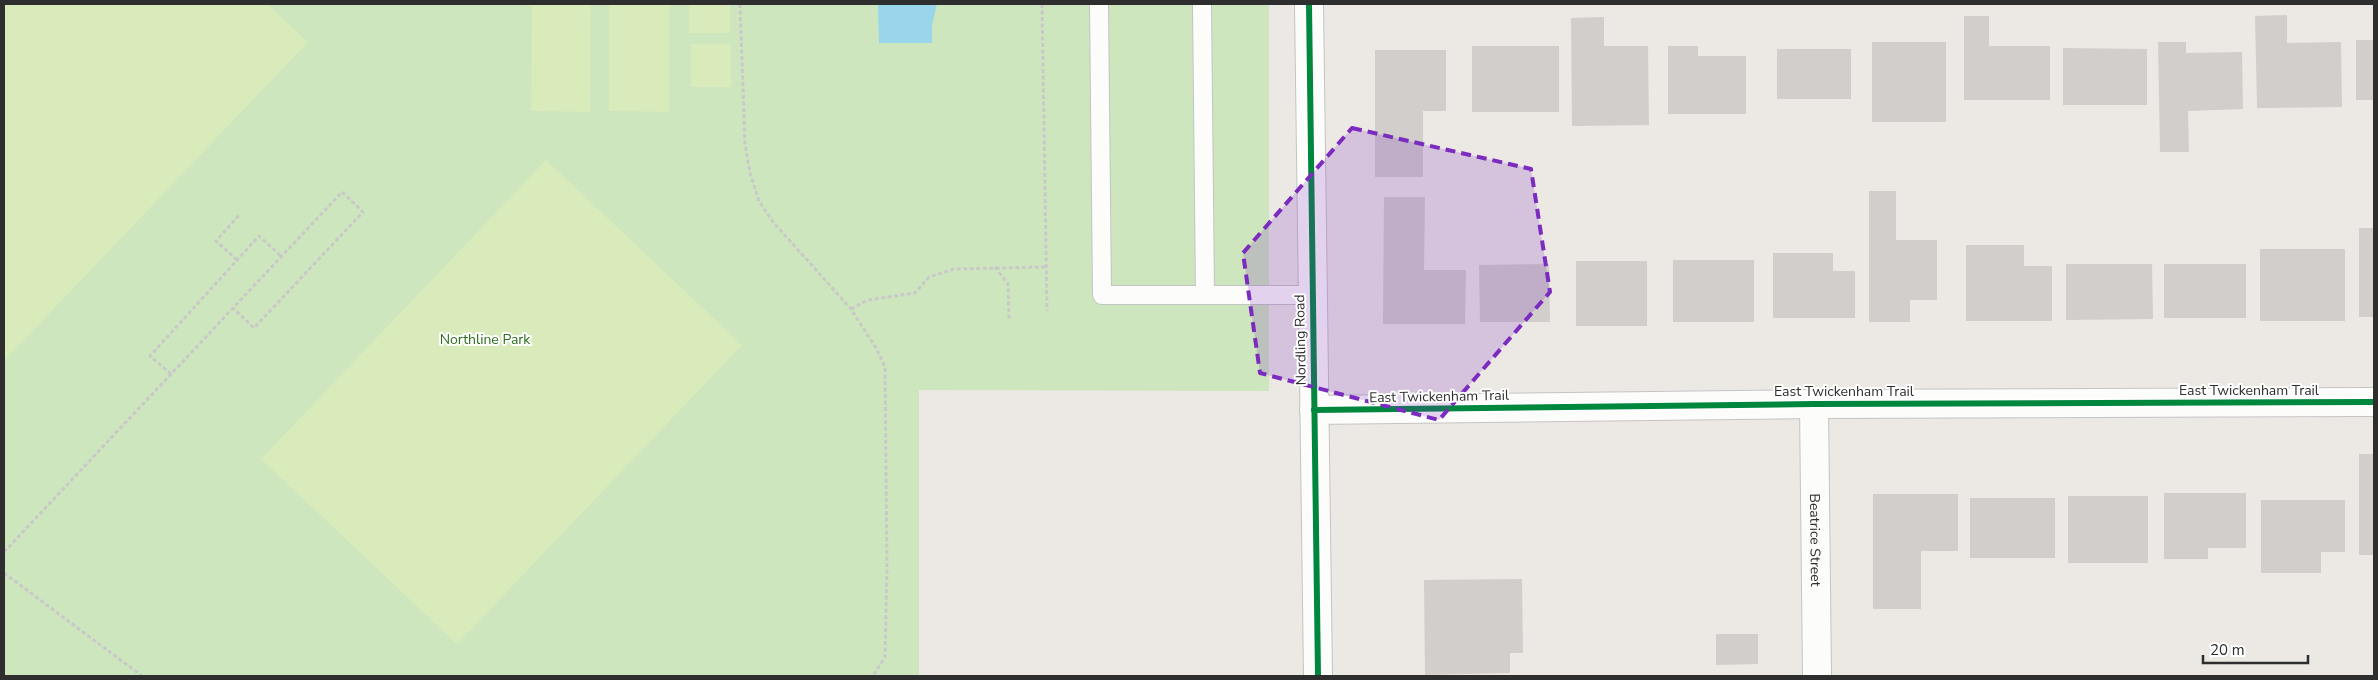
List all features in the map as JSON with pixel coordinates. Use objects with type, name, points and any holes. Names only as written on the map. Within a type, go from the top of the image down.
[{"type":"street","name":"Nordling Road","points":[[1309,4],[1318,676]]},
{"type":"street","name":"East Twickenham Trail","points":[[1314,410],[1814,404],[2374,402]]},
{"type":"street","name":"Beatrice Street","points":[[1814,404],[1817,676]]},
{"type":"lane","points":[[1099,4],[1102,296],[1312,296]]},
{"type":"lane","points":[[1202,4],[1205,296]]},
{"type":"path","points":[[740,4],[745,144],[750,173],[759,201],[773,222],[851,309],[876,348],[885,367],[887,568],[885,657],[873,676]]},
{"type":"path","points":[[1042,4],[1046,311]]},
{"type":"path","points":[[4,552],[281,256],[342,192],[363,212],[254,328],[233,308]]},
{"type":"path","points":[[237,260],[216,241],[239,215]]},
{"type":"path","points":[[171,374],[150,356],[259,236],[281,256]]},
{"type":"path","points":[[995,267],[1008,284],[1009,320]]},
{"type":"path","points":[[851,309],[868,300],[916,293],[929,277],[954,268],[1046,267]]},
{"type":"path","points":[[4,573],[142,676]]},
{"type":"highlighted area","points":[[1352,128],[1531,169],[1550,292],[1439,420],[1260,373],[1243,253]]},
{"type":"green space","name":"Northline Park","points":[[4,4],[1269,4],[1269,391],[919,390],[919,676],[4,676]]},
{"type":"green space","points":[[4,4],[267,4],[308,42],[4,361]]},
{"type":"green space","points":[[532,4],[591,4],[590,112],[531,111]]},
{"type":"green space","points":[[609,4],[669,4],[669,112],[609,111]]},
{"type":"green space","points":[[689,4],[730,4],[730,33],[689,33]]},
{"type":"green space","points":[[691,44],[731,44],[731,87],[691,87]]},
{"type":"green space","points":[[546,160],[742,345],[457,644],[261,459]]},
{"type":"water","points":[[878,4],[937,4],[932,25],[932,43],[879,43]]},
{"type":"building","points":[[2287,15],[2287,43],[2341,42],[2342,107],[2257,108],[2255,16]]},
{"type":"building","points":[[1964,16],[1989,16],[1989,46],[2050,46],[2050,100],[1964,100]]},
{"type":"building","points":[[1604,17],[1604,46],[1648,46],[1649,125],[1572,126],[1571,18]]},
{"type":"building","points":[[2356,40],[2374,40],[2374,100],[2356,100]]},
{"type":"building","points":[[1872,42],[1946,42],[1946,122],[1872,122]]},
{"type":"building","points":[[2158,42],[2186,42],[2186,53],[2242,52],[2243,109],[2188,111],[2189,152],[2160,152]]},
{"type":"building","points":[[1472,46],[1559,46],[1559,112],[1472,112]]},
{"type":"building","points":[[1668,46],[1698,46],[1698,56],[1746,56],[1746,114],[1668,114]]},
{"type":"building","points":[[2063,48],[2147,49],[2147,105],[2063,105]]},
{"type":"building","points":[[1777,49],[1851,49],[1851,99],[1777,99]]},
{"type":"building","points":[[1375,50],[1446,50],[1446,111],[1423,111],[1423,177],[1375,177]]},
{"type":"building","points":[[1869,191],[1896,191],[1896,240],[1937,240],[1937,300],[1910,300],[1910,322],[1869,322]]},
{"type":"building","points":[[1384,197],[1425,197],[1424,270],[1466,270],[1465,324],[1383,324]]},
{"type":"building","points":[[2359,228],[2374,228],[2374,317],[2359,317]]},
{"type":"building","points":[[1966,245],[2024,245],[2024,266],[2052,266],[2052,321],[1966,321]]},
{"type":"building","points":[[2260,249],[2345,249],[2345,321],[2260,321]]},
{"type":"building","points":[[1773,253],[1833,253],[1833,271],[1855,271],[1855,318],[1773,318]]},
{"type":"building","points":[[1673,260],[1754,260],[1754,322],[1673,322]]},
{"type":"building","points":[[1576,261],[1647,261],[1647,326],[1576,326]]},
{"type":"building","points":[[1549,264],[1550,322],[1480,322],[1479,265]]},
{"type":"building","points":[[2066,264],[2152,264],[2153,319],[2066,320]]},
{"type":"building","points":[[2164,264],[2246,264],[2246,318],[2164,318]]},
{"type":"building","points":[[2359,454],[2374,454],[2374,555],[2359,555]]},
{"type":"building","points":[[2164,493],[2246,493],[2246,548],[2208,548],[2208,559],[2164,559]]},
{"type":"building","points":[[1873,494],[1958,494],[1958,551],[1921,551],[1921,609],[1873,609]]},
{"type":"building","points":[[2068,496],[2148,496],[2148,563],[2068,563]]},
{"type":"building","points":[[1970,498],[2055,498],[2055,558],[1970,558]]},
{"type":"building","points":[[2261,500],[2345,500],[2345,552],[2321,552],[2321,573],[2261,573]]},
{"type":"building","points":[[1522,579],[1523,653],[1510,653],[1510,673],[1425,675],[1424,580]]},
{"type":"building","points":[[1716,634],[1758,634],[1758,664],[1716,665]]},
{"type":"cycle path","points":[[1309,4],[1318,676]]},
{"type":"cycle path","points":[[1314,410],[1814,404],[2374,402]]}]
